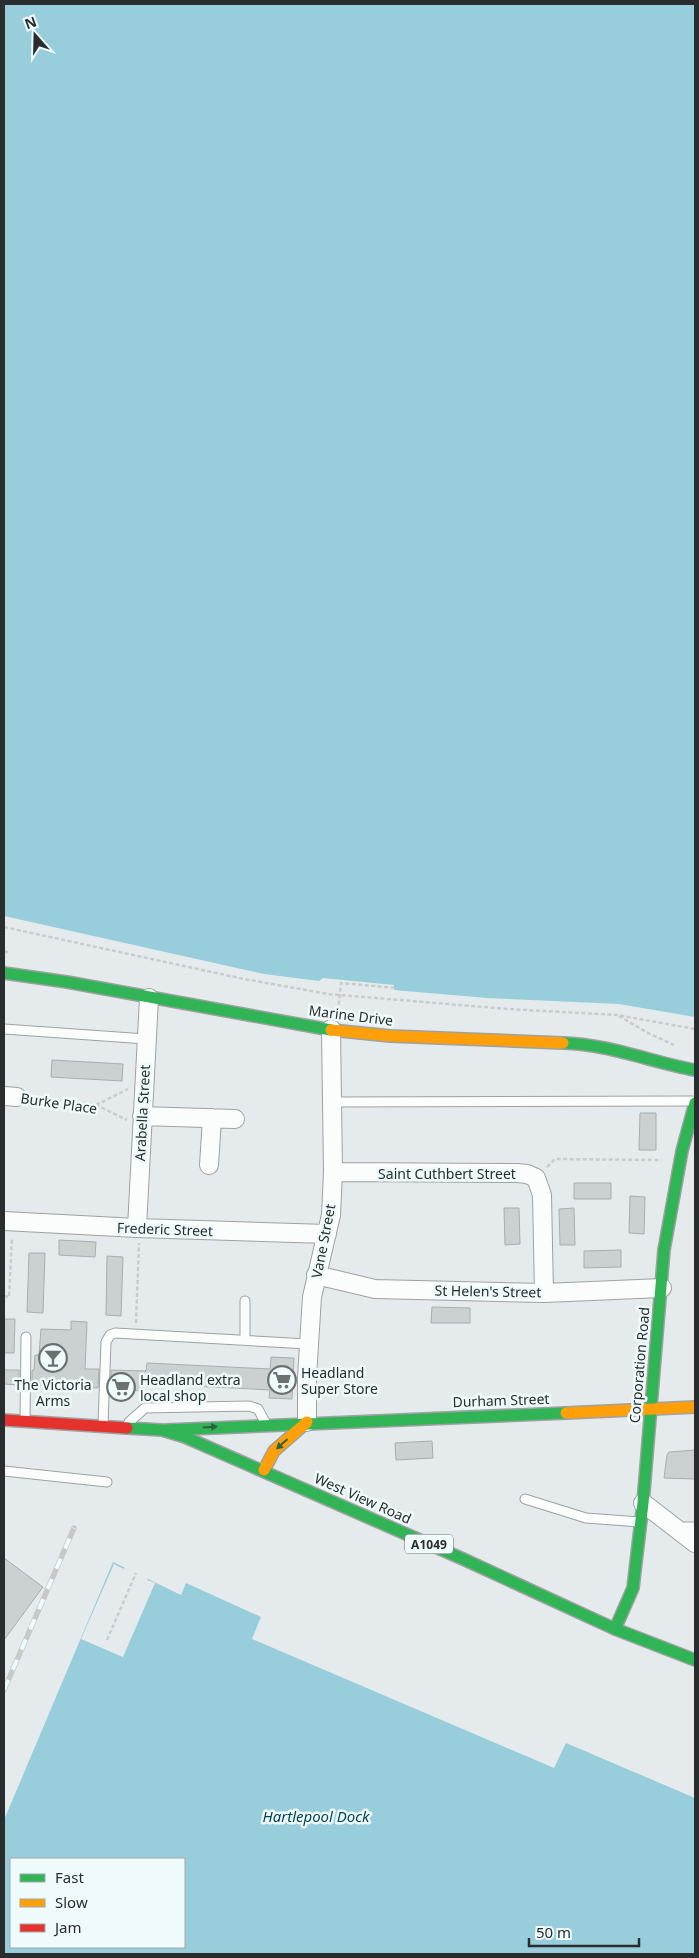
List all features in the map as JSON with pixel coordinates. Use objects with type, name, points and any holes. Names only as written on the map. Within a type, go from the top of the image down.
[{"type":"street","name":"Marine Drive","points":[[4,972],[332,1029],[390,1036],[570,1043],[613,1049],[663,1064],[695,1070]]},
{"type":"street","name":"Arabella Street","points":[[138,1231],[141,1121],[149,998]]},
{"type":"street","name":"Vane Street","points":[[307,1422],[308,1344],[312,1297],[331,1215],[333,1172],[332,1029]]},
{"type":"street","name":"Corporation Road","points":[[615,1629],[633,1588],[643,1504],[664,1250],[686,1154],[695,1102]]},
{"type":"street","points":[[209,1165],[212,1118]]},
{"type":"street","points":[[141,1121],[235,1119]]},
{"type":"street","name":"Saint Cuthbert Street","points":[[333,1172],[517,1173],[527,1174],[536,1178],[542,1195],[544,1292]]},
{"type":"street","name":"Frederic Street","points":[[8,1221],[138,1231],[327,1234]]},
{"type":"street","name":"St Helen's Street","points":[[316,1275],[374,1289],[544,1292],[662,1288]]},
{"type":"street","name":"Durham Street","points":[[162,1430],[307,1422],[695,1407]]},
{"type":"street","name":"West View Road","points":[[4,1420],[162,1430],[202,1443],[615,1629],[695,1660]]},
{"type":"street","points":[[264,1470],[274,1451],[307,1422]]},
{"type":"street","points":[[643,1504],[695,1543]]},
{"type":"lane","points":[[4,1029],[146,1039]]},
{"type":"lane","points":[[332,1102],[695,1102]]},
{"type":"lane","points":[[245,1301],[245,1340]]},
{"type":"lane","points":[[103,1426],[106,1342],[110,1335],[115,1333],[308,1344]]},
{"type":"lane","points":[[25,1422],[26,1337]]},
{"type":"lane","points":[[123,1428],[145,1408],[249,1406],[258,1409],[267,1424]]},
{"type":"lane","points":[[4,1471],[107,1482]]},
{"type":"lane","points":[[526,1499],[586,1518],[640,1522]]},
{"type":"lane","points":[[675,1527],[695,1527]]},
{"type":"path","points":[[4,927],[244,979],[340,995],[508,1009],[618,1015],[695,1029]]},
{"type":"path","points":[[338,1011],[342,983],[396,988]]},
{"type":"path","points":[[618,1015],[648,1033],[680,1048]]},
{"type":"path","points":[[96,1105],[144,1082]]},
{"type":"path","name":"Burke Place","points":[[10,1097],[96,1105],[141,1121]]},
{"type":"path","points":[[536,1178],[556,1159],[686,1154]]},
{"type":"path","points":[[4,1296],[9,1297],[8,1221]]},
{"type":"path","points":[[136,1328],[138,1231]]},
{"type":"path","points":[[107,1640],[136,1573]]},
{"type":"water","points":[[4,4],[695,4],[695,1017],[619,1004],[487,998],[394,990],[394,985],[323,978],[319,981],[264,974],[4,916]]},
{"type":"water","name":"Hartlepool Dock","points":[[113,1562],[181,1595],[186,1583],[261,1617],[252,1639],[554,1768],[566,1743],[695,1798],[695,1954],[4,1954],[4,1820]]},
{"type":"pier","points":[[114,1564],[124,1569],[126,1565],[148,1576],[147,1580],[155,1583],[123,1657],[81,1639]]},
{"type":"building","points":[[52,1060],[123,1064],[122,1081],[51,1077]]},
{"type":"building","points":[[640,1113],[656,1113],[656,1150],[639,1150]]},
{"type":"building","points":[[574,1183],[611,1183],[611,1199],[574,1199]]},
{"type":"building","points":[[630,1196],[645,1197],[644,1234],[629,1233]]},
{"type":"building","points":[[504,1208],[519,1208],[520,1244],[505,1245]]},
{"type":"building","points":[[574,1208],[575,1245],[560,1245],[559,1209]]},
{"type":"building","points":[[59,1240],[96,1242],[95,1257],[59,1255]]},
{"type":"building","points":[[621,1250],[621,1267],[584,1268],[584,1251]]},
{"type":"building","points":[[29,1253],[45,1253],[43,1313],[27,1312]]},
{"type":"building","points":[[107,1256],[123,1257],[121,1316],[106,1315]]},
{"type":"building","points":[[432,1307],[470,1308],[470,1323],[431,1323]]},
{"type":"building","points":[[4,1319],[15,1319],[14,1353],[4,1353]]},
{"type":"building","name":"The Victoria Arms","points":[[71,1321],[87,1322],[85,1369],[99,1369],[98,1388],[32,1385],[32,1370],[34,1370],[35,1355],[39,1355],[41,1329],[71,1330]]},
{"type":"building","points":[[271,1357],[294,1358],[292,1399],[269,1398],[270,1390],[234,1388],[143,1384],[143,1391],[111,1389],[111,1370],[146,1371],[147,1363],[270,1369]]},
{"type":"building","points":[[4,1370],[19,1370],[19,1385],[4,1384]]},
{"type":"building","points":[[432,1441],[433,1458],[396,1460],[395,1443]]},
{"type":"building","points":[[695,1450],[695,1479],[664,1478],[669,1452]]},
{"type":"building","points":[[4,1558],[43,1587],[4,1640]]},
{"type":"railway","points":[[4,1690],[74,1528]]},
{"type":"traffic: fast","points":[[4,973],[67,982],[331,1030]]},
{"type":"traffic: fast","points":[[563,1043],[613,1050],[695,1070]]},
{"type":"traffic: fast","points":[[615,1629],[633,1588],[643,1503],[664,1250],[682,1151],[695,1103]]},
{"type":"traffic: fast","points":[[166,1430],[566,1413]]},
{"type":"traffic: fast","points":[[127,1428],[162,1430],[185,1437],[463,1559],[615,1629],[695,1660]]},
{"type":"traffic: slow","points":[[331,1030],[390,1036],[563,1043]]},
{"type":"traffic: slow","points":[[566,1413],[695,1407]]},
{"type":"traffic: slow","points":[[264,1470],[274,1451],[307,1422]]},
{"type":"traffic: jam","points":[[4,1420],[127,1428]]},
{"type":"place","name":"The Victoria Arms","points":[[53,1358]]},
{"type":"place","name":"Headland Super Store","points":[[282,1380]]},
{"type":"place","name":"Headland extra local shop","points":[[121,1387]]}]
